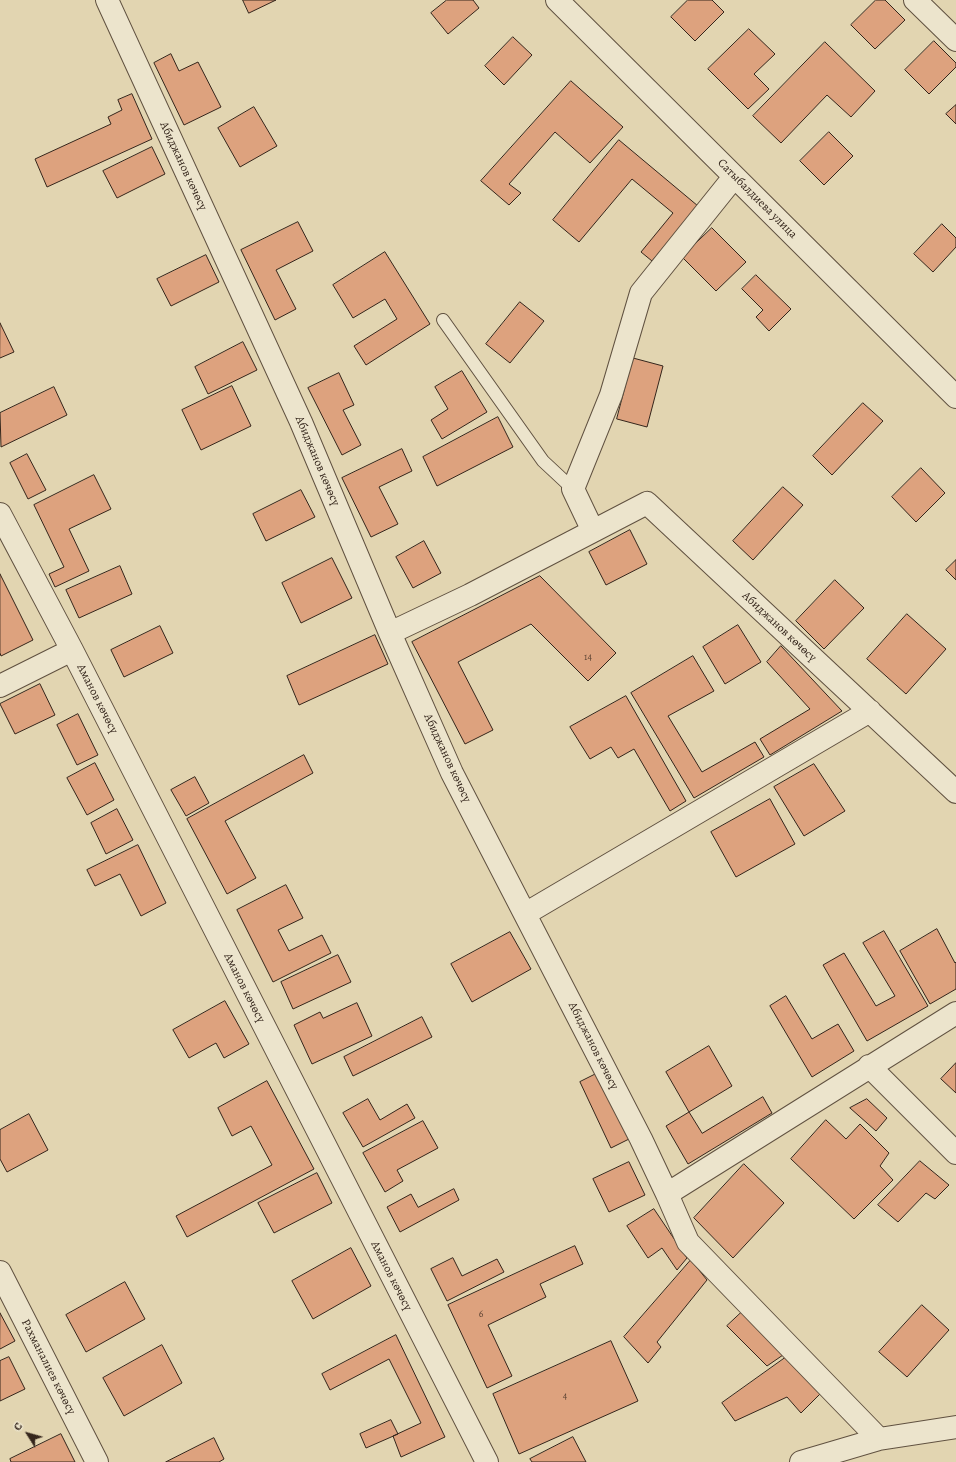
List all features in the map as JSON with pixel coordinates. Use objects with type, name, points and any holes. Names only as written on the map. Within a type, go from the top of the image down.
[{"type":"street","name":"Абиджанов көчөсү","points":[[107,0],[301,422],[390,633],[452,773],[637,1132],[688,1242],[879,1439]]},
{"type":"street","name":"Сатыбалдиева улица","points":[[558,0],[956,397]]},
{"type":"street","points":[[915,0],[956,40]]},
{"type":"street","points":[[390,633],[470,595],[593,531],[573,489],[610,395],[641,293],[734,177]]},
{"type":"street","name":"Абиджанов көчөсү","points":[[593,531],[647,503],[956,792]]},
{"type":"street","name":"Аманов көчөсү","points":[[0,514],[72,650],[456,1403],[488,1462]]},
{"type":"street","points":[[0,686],[72,650]]},
{"type":"street","points":[[525,914],[870,711]]},
{"type":"street","points":[[667,1194],[868,1066],[956,1012]]},
{"type":"street","points":[[868,1066],[956,1153]]},
{"type":"street","name":"Рахманалиев көчөсү","points":[[0,1272],[96,1462]]},
{"type":"street","points":[[802,1462],[879,1439],[956,1427]]},
{"type":"lane","points":[[443,320],[543,461],[573,489]]},
{"type":"building","points":[[243,0],[276,0],[249,13]]},
{"type":"building","points":[[447,0],[473,0],[479,8],[448,34],[431,13]]},
{"type":"building","points":[[688,0],[712,0],[724,12],[695,41],[671,17]]},
{"type":"building","points":[[876,0],[885,0],[905,20],[875,49],[851,25]]},
{"type":"building","points":[[749,29],[775,54],[754,74],[769,89],[748,109],[708,69]]},
{"type":"building","points":[[513,37],[532,55],[504,85],[485,66]]},
{"type":"building","points":[[934,41],[956,63],[956,67],[929,94],[905,70]]},
{"type":"building","points":[[825,42],[875,91],[851,117],[827,95],[781,143],[753,116]]},
{"type":"building","points":[[171,54],[179,71],[198,62],[221,107],[184,125],[154,63]]},
{"type":"building","points":[[571,81],[623,127],[590,163],[555,132],[509,184],[521,193],[509,205],[481,181]]},
{"type":"building","points":[[132,94],[152,139],[47,187],[35,159],[111,124],[108,117],[122,110],[118,100]]},
{"type":"building","points":[[956,105],[956,124],[946,114]]},
{"type":"building","points":[[254,107],[277,146],[240,167],[218,128]]},
{"type":"building","points":[[829,132],[853,156],[824,185],[800,161]]},
{"type":"building","points":[[619,140],[698,206],[652,261],[641,252],[673,213],[632,179],[579,242],[553,220]]},
{"type":"building","points":[[152,147],[165,174],[117,198],[103,171]]},
{"type":"building","points":[[298,222],[313,251],[276,270],[296,309],[275,320],[241,250]]},
{"type":"building","points":[[942,224],[956,238],[956,247],[933,272],[914,254]]},
{"type":"building","points":[[712,228],[746,262],[716,291],[682,257]]},
{"type":"building","points":[[385,252],[430,324],[366,365],[354,346],[397,319],[385,299],[353,318],[333,285]]},
{"type":"building","points":[[206,255],[219,282],[171,306],[157,279]]},
{"type":"building","points":[[756,275],[791,309],[769,331],[756,317],[763,310],[742,289]]},
{"type":"building","points":[[520,302],[544,321],[510,363],[486,344]]},
{"type":"building","points":[[0,323],[14,352],[0,358]]},
{"type":"building","points":[[243,342],[257,370],[208,394],[195,367]]},
{"type":"building","points":[[633,358],[663,366],[647,427],[617,419]]},
{"type":"building","points":[[462,371],[487,412],[442,439],[431,420],[448,409],[435,387]]},
{"type":"building","points":[[339,373],[354,405],[343,410],[361,445],[342,455],[308,388]]},
{"type":"building","points":[[232,386],[251,426],[201,450],[182,410]]},
{"type":"building","points":[[54,387],[67,415],[1,447],[0,413]]},
{"type":"building","points":[[863,403],[883,421],[832,475],[813,456]]},
{"type":"building","points":[[498,417],[513,447],[437,486],[423,457]]},
{"type":"building","points":[[402,449],[412,471],[379,487],[398,524],[371,537],[342,478]]},
{"type":"building","points":[[27,454],[46,490],[28,499],[10,463]]},
{"type":"building","points":[[921,468],[945,493],[916,522],[892,497]]},
{"type":"building","points":[[94,475],[111,509],[69,529],[89,571],[55,587],[49,574],[64,567],[34,505]]},
{"type":"building","points":[[783,487],[803,505],[753,560],[733,541]]},
{"type":"building","points":[[301,490],[315,517],[266,541],[253,514]]},
{"type":"building","points":[[630,530],[647,564],[606,585],[589,552]]},
{"type":"building","points":[[424,541],[441,573],[413,588],[396,557]]},
{"type":"building","points":[[332,558],[352,598],[301,623],[282,583]]},
{"type":"building","points":[[956,560],[956,580],[946,570]]},
{"type":"building","points":[[120,566],[132,594],[79,618],[66,590]]},
{"type":"building","points":[[0,574],[33,640],[1,656],[0,653]]},
{"type":"building","points":[[540,576],[616,653],[588,681],[531,624],[458,662],[493,730],[465,744],[412,642]]},
{"type":"building","points":[[835,580],[864,608],[824,649],[796,621]]},
{"type":"building","points":[[907,614],[946,649],[906,694],[867,659]]},
{"type":"building","points":[[738,625],[761,662],[725,684],[703,647]]},
{"type":"building","points":[[160,626],[173,653],[124,677],[111,650]]},
{"type":"building","points":[[375,635],[388,664],[299,705],[287,676]]},
{"type":"building","points":[[781,646],[842,711],[770,755],[760,739],[810,709],[767,662]]},
{"type":"building","points":[[693,656],[714,691],[668,716],[702,772],[755,742],[764,757],[694,798],[631,693]]},
{"type":"building","points":[[40,684],[55,715],[15,734],[0,704]]},
{"type":"building","points":[[626,696],[686,801],[670,811],[634,749],[618,758],[611,747],[590,759],[570,727]]},
{"type":"building","points":[[78,714],[98,755],[77,765],[57,725]]},
{"type":"building","points":[[304,755],[313,773],[225,821],[256,878],[227,894],[187,819]]},
{"type":"building","points":[[95,763],[114,800],[87,815],[67,778]]},
{"type":"building","points":[[814,764],[845,811],[804,836],[774,787]]},
{"type":"building","points":[[195,777],[209,803],[186,816],[171,790]]},
{"type":"building","points":[[770,799],[795,844],[736,877],[711,832]]},
{"type":"building","points":[[117,809],[133,840],[106,854],[91,823]]},
{"type":"building","points":[[138,845],[166,903],[141,916],[120,874],[95,886],[87,870]]},
{"type":"building","points":[[286,885],[303,918],[278,930],[289,951],[322,935],[331,953],[273,982],[237,910]]},
{"type":"building","points":[[937,929],[955,963],[956,962],[956,989],[930,1004],[900,951]]},
{"type":"building","points":[[884,931],[928,1006],[867,1041],[823,965],[844,953],[876,1006],[895,996],[863,943]]},
{"type":"building","points":[[510,932],[531,969],[472,1002],[451,964]]},
{"type":"building","points":[[338,955],[351,982],[293,1009],[281,982]]},
{"type":"building","points":[[786,996],[812,1039],[838,1024],[854,1051],[812,1077],[770,1006]]},
{"type":"building","points":[[225,1001],[249,1044],[224,1058],[216,1043],[189,1058],[173,1030]]},
{"type":"building","points":[[357,1003],[372,1036],[312,1064],[294,1025],[320,1012],[323,1018]]},
{"type":"building","points":[[422,1017],[432,1037],[353,1076],[344,1057]]},
{"type":"building","points":[[709,1046],[732,1086],[689,1112],[666,1072]]},
{"type":"building","points":[[956,1063],[956,1093],[941,1079]]},
{"type":"building","points":[[598,1073],[629,1139],[611,1148],[580,1082]]},
{"type":"building","points":[[267,1081],[314,1169],[187,1237],[176,1216],[272,1165],[251,1126],[232,1136],[218,1108]]},
{"type":"building","points":[[763,1097],[772,1113],[688,1164],[666,1126],[689,1112],[702,1133]]},
{"type":"building","points":[[368,1099],[380,1120],[407,1104],[415,1118],[363,1147],[343,1113]]},
{"type":"building","points":[[867,1099],[887,1118],[876,1131],[850,1108]]},
{"type":"building","points":[[29,1114],[48,1150],[7,1172],[0,1159],[0,1130]]},
{"type":"building","points":[[826,1120],[846,1139],[860,1124],[889,1153],[880,1166],[893,1180],[854,1219],[791,1159]]},
{"type":"building","points":[[423,1121],[438,1148],[397,1170],[403,1181],[385,1192],[363,1153]]},
{"type":"building","points":[[920,1161],[949,1185],[935,1199],[926,1193],[898,1222],[878,1205]]},
{"type":"building","points":[[629,1162],[645,1195],[609,1212],[593,1179]]},
{"type":"building","points":[[744,1164],[784,1203],[733,1258],[694,1218]]},
{"type":"building","points":[[317,1173],[332,1203],[274,1233],[258,1203]]},
{"type":"building","points":[[454,1189],[459,1200],[400,1232],[387,1207],[411,1194],[418,1207]]},
{"type":"building","points":[[654,1209],[687,1258],[677,1270],[662,1248],[648,1258],[627,1226]]},
{"type":"building","points":[[575,1246],[583,1264],[540,1284],[546,1297],[488,1325],[512,1376],[487,1388],[448,1305]]},
{"type":"building","points":[[351,1248],[371,1286],[313,1319],[292,1281]]},
{"type":"building","points":[[453,1258],[462,1276],[497,1259],[504,1272],[447,1301],[431,1269]]},
{"type":"building","points":[[691,1260],[707,1280],[657,1342],[661,1347],[648,1363],[624,1337]]},
{"type":"building","points":[[125,1282],[145,1319],[86,1352],[66,1315]]},
{"type":"building","points":[[922,1305],[949,1330],[907,1377],[879,1352]]},
{"type":"building","points":[[742,1312],[783,1355],[767,1366],[727,1326]]},
{"type":"building","points":[[0,1313],[15,1341],[0,1349]]},
{"type":"building","points":[[396,1335],[445,1437],[401,1457],[393,1436],[421,1423],[389,1359],[330,1390],[322,1374]]},
{"type":"building","points":[[611,1341],[638,1401],[519,1454],[493,1394]]},
{"type":"building","points":[[162,1345],[182,1383],[124,1416],[103,1378]]},
{"type":"building","points":[[9,1357],[25,1389],[0,1401],[0,1361]]},
{"type":"building","points":[[785,1358],[821,1393],[801,1413],[787,1397],[735,1421],[722,1403]]},
{"type":"building","points":[[391,1420],[398,1434],[366,1448],[360,1434]]},
{"type":"building","points":[[61,1434],[75,1462],[11,1462],[10,1459]]},
{"type":"building","points":[[573,1437],[586,1462],[532,1462],[530,1459]]},
{"type":"building","points":[[214,1438],[224,1459],[219,1462],[166,1462]]}]
